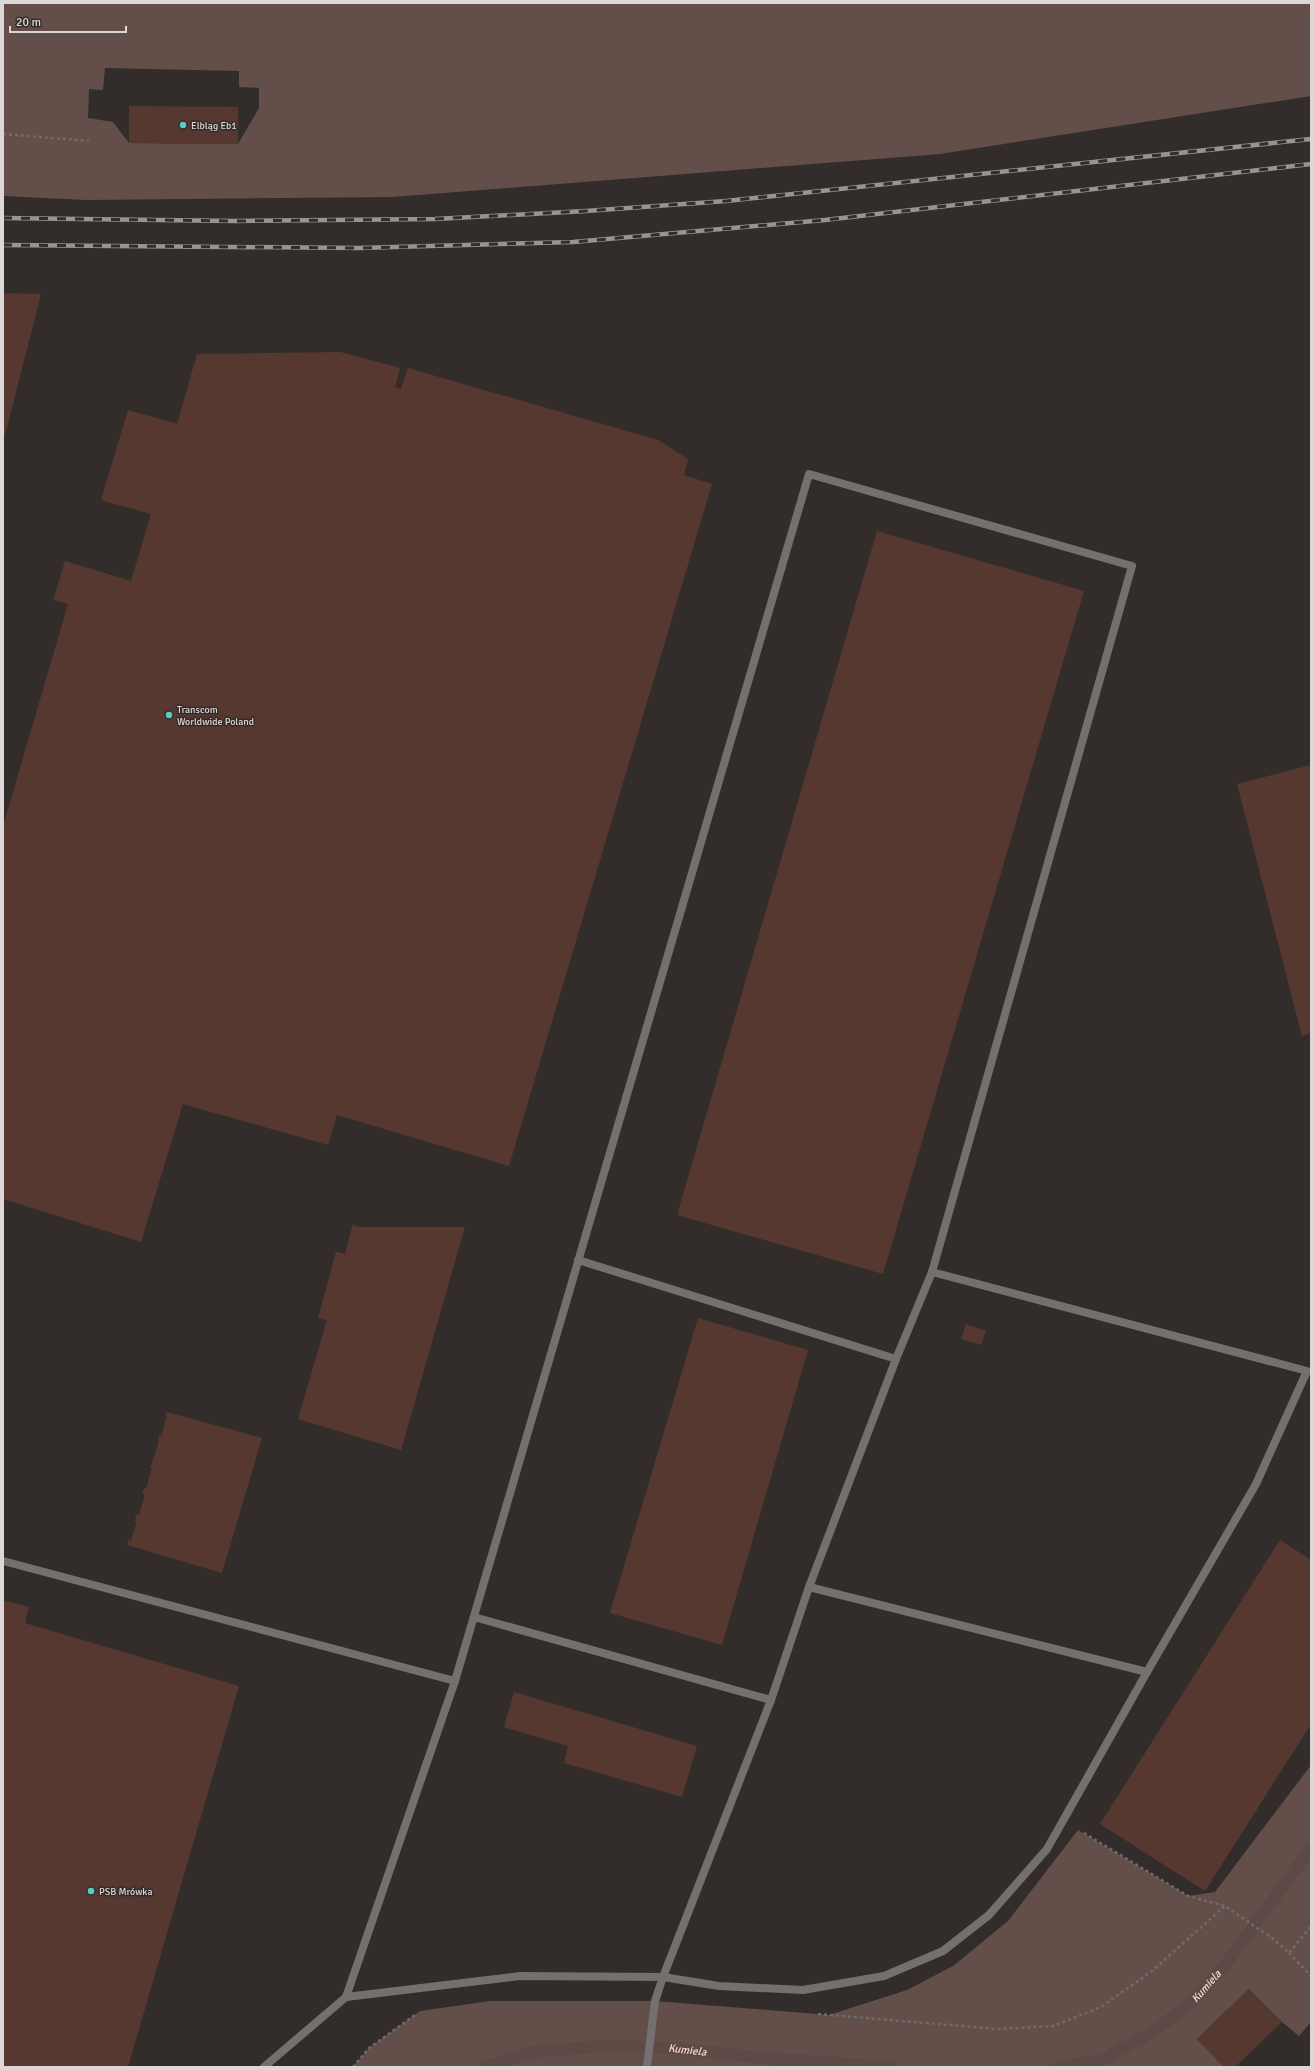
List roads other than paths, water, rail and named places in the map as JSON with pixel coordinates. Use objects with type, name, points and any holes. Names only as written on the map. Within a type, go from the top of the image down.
[{"type":"lane","points":[[264,2067],[346,1997],[455,1681],[810,474],[1132,566],[932,1272],[896,1359],[810,1587],[771,1700],[663,1977],[655,2001],[647,2067]]},
{"type":"lane","points":[[578,1260],[896,1359]]},
{"type":"lane","points":[[346,1997],[520,1976],[663,1977],[719,1986],[803,1990],[884,1976],[943,1951],[990,1915],[1046,1849],[1256,1484],[1307,1370],[932,1272]]},
{"type":"lane","points":[[3,1561],[455,1681]]},
{"type":"lane","points":[[810,1587],[1147,1672]]},
{"type":"lane","points":[[474,1617],[771,1700]]},
{"type":"waterway","name":"Kumiela","points":[[1058,2067],[1102,2060],[1151,2033],[1192,2002],[1228,1961],[1311,1848]]},
{"type":"waterway","name":"Kumiela","points":[[484,2067],[537,2051],[610,2046],[672,2048],[763,2058],[892,2067]]},
{"type":"railway","points":[[3,218],[235,221],[435,219],[586,211],[726,201],[1311,139]]},
{"type":"railway","points":[[3,245],[359,248],[573,242],[825,220],[1311,164]]},
{"type":"place","name":"Elbląg Eb1","points":[[183,125]]},
{"type":"place","name":"Transcom Worldwide Poland","points":[[169,715]]},
{"type":"place","name":"PSB Mrówka","points":[[91,1891]]}]
